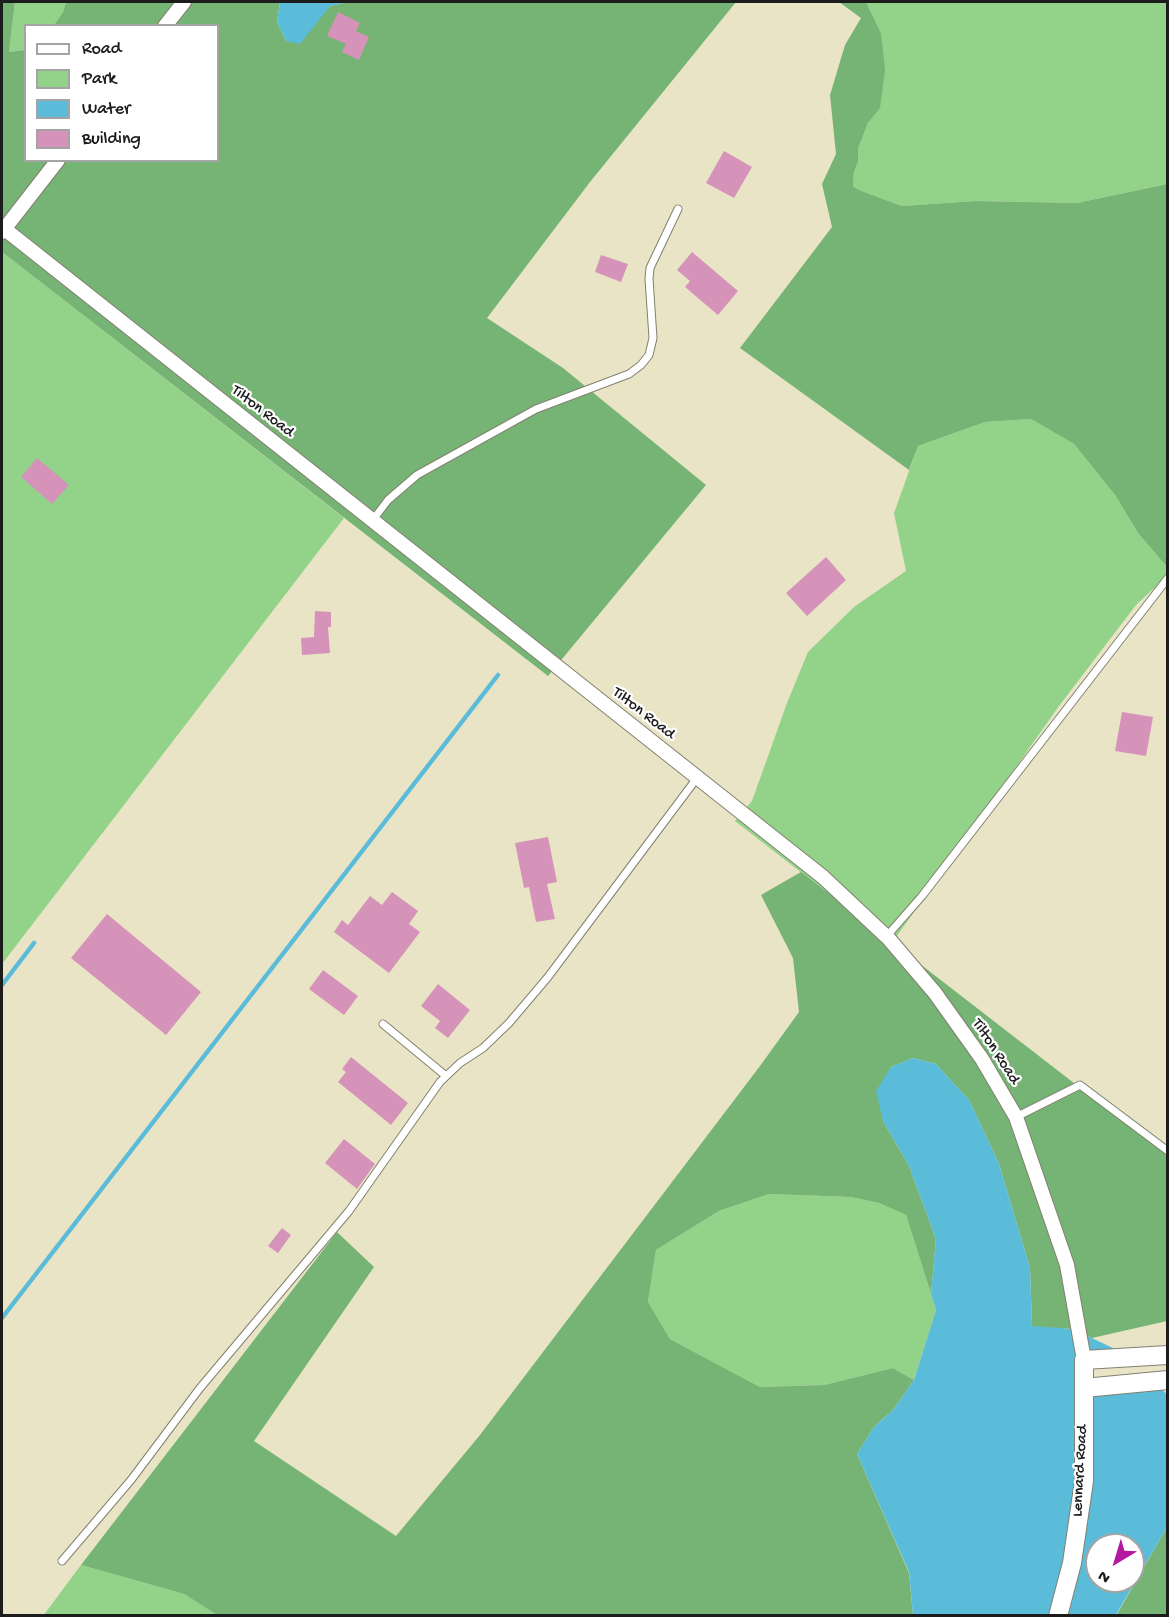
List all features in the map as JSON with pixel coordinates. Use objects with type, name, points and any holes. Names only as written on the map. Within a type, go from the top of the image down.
[{"type":"street","points":[[167,24],[184,2]]},
{"type":"street","points":[[2,229],[56,162]]},
{"type":"street","name":"Tilton Road","points":[[2,229],[823,878],[886,936],[935,993],[982,1059],[1016,1117],[1066,1265],[1084,1360]]},
{"type":"street","points":[[1084,1360],[1167,1354]]},
{"type":"street","name":"Lennard Road","points":[[1058,1616],[1072,1563],[1084,1482],[1084,1360]]},
{"type":"street","points":[[1084,1388],[1167,1380]]},
{"type":"lane","points":[[372,521],[388,500],[417,475],[536,409],[629,374],[641,365],[649,355],[653,338],[650,268],[678,209]]},
{"type":"lane","points":[[886,936],[922,896],[1167,578]]},
{"type":"lane","points":[[63,1561],[131,1480],[200,1388],[349,1211],[446,1076],[460,1063],[483,1048],[509,1023],[540,987],[697,778]]},
{"type":"lane","points":[[383,1024],[446,1076]]},
{"type":"lane","points":[[1016,1117],[1080,1085],[1167,1151]]},
{"type":"green space","points":[[2,2],[15,2],[9,52],[24,50],[24,162],[219,162],[219,24],[55,24],[63,12],[66,2],[280,2],[277,22],[286,41],[330,6],[348,2],[736,2],[590,182],[487,318],[563,368],[706,485],[548,676],[2,252]]},
{"type":"green space","points":[[15,2],[66,2],[63,12],[55,24],[24,24],[24,50],[9,52]]},
{"type":"green space","points":[[839,2],[866,2],[881,33],[885,70],[880,108],[868,123],[858,149],[853,186],[859,190],[902,206],[976,201],[1077,203],[1167,184],[1167,567],[1138,533],[1115,495],[1074,444],[1031,419],[985,422],[918,446],[909,470],[740,348],[832,227],[822,184],[836,154],[830,95],[845,45],[861,18]]},
{"type":"green space","points":[[866,2],[1167,2],[1167,184],[1077,203],[976,201],[902,206],[859,190],[853,186],[858,149],[868,123],[880,107],[881,33]]},
{"type":"green space","points":[[2,252],[344,518],[2,964]]},
{"type":"green space","points":[[1031,419],[1074,444],[1115,495],[1138,533],[1167,567],[1167,576],[1136,605],[1059,706],[892,943],[735,821],[752,801],[808,652],[854,607],[906,571],[894,513],[918,446],[985,422]]},
{"type":"green space","points":[[801,872],[1167,1155],[1167,1321],[1092,1338],[1073,1329],[1032,1327],[1030,1268],[999,1164],[969,1100],[936,1064],[913,1058],[891,1067],[883,1121],[909,1166],[936,1239],[931,1294],[906,1215],[879,1203],[851,1197],[769,1194],[719,1211],[656,1250],[648,1302],[670,1339],[760,1387],[824,1385],[893,1368],[914,1380],[893,1410],[874,1427],[857,1454],[909,1573],[913,1615],[217,1615],[184,1594],[81,1565],[337,1232],[374,1267],[254,1441],[396,1536],[480,1435],[799,1012],[793,958],[761,895]]},
{"type":"green space","points":[[769,1194],[851,1197],[879,1203],[906,1215],[936,1310],[914,1380],[893,1368],[824,1385],[760,1387],[670,1339],[648,1302],[656,1250],[719,1211]]},
{"type":"green space","points":[[1167,1527],[1167,1615],[1116,1616],[1129,1593],[1145,1593],[1145,1565]]},
{"type":"green space","points":[[81,1565],[184,1594],[217,1615],[43,1616]]},
{"type":"water","points":[[280,2],[348,2],[330,6],[300,44],[286,41],[277,22]]},
{"type":"water","points":[[913,1058],[936,1064],[969,1100],[999,1164],[1030,1268],[1032,1326],[1073,1329],[1117,1350],[1076,1353],[1076,1482],[1064,1562],[1050,1615],[913,1615],[909,1572],[857,1454],[874,1427],[893,1410],[914,1380],[936,1310],[931,1294],[936,1239],[909,1166],[883,1121],[876,1091],[891,1067]]},
{"type":"water","points":[[1161,1389],[1168,1395],[1167,1527],[1145,1565],[1145,1533],[1085,1533],[1085,1593],[1129,1593],[1116,1615],[1066,1616],[1092,1396]]},
{"type":"building","points":[[338,12],[360,23],[356,31],[369,37],[359,60],[342,52],[346,44],[327,36]]},
{"type":"building","points":[[724,151],[752,167],[734,198],[706,183]]},
{"type":"building","points":[[692,252],[738,291],[718,315],[685,287],[690,281],[677,270]]},
{"type":"building","points":[[601,255],[628,264],[621,282],[595,272]]},
{"type":"building","points":[[37,458],[69,485],[52,504],[21,477]]},
{"type":"building","points":[[826,557],[846,580],[807,616],[786,593]]},
{"type":"building","points":[[315,611],[331,612],[331,627],[328,627],[330,653],[302,655],[301,638],[314,637]]},
{"type":"building","points":[[1122,712],[1153,717],[1146,756],[1115,751]]},
{"type":"building","points":[[548,837],[557,882],[547,884],[555,919],[536,922],[529,887],[524,888],[515,843]]},
{"type":"building","points":[[392,892],[418,911],[409,924],[420,932],[389,973],[334,932],[342,920],[348,925],[370,896],[382,905]]},
{"type":"building","points":[[107,914],[201,992],[166,1035],[71,958]]},
{"type":"building","points":[[323,970],[358,996],[344,1015],[309,989]]},
{"type":"building","points":[[438,984],[470,1010],[448,1038],[435,1028],[440,1021],[421,1006]]},
{"type":"building","points":[[351,1057],[408,1103],[391,1125],[338,1082],[346,1072],[342,1069]]},
{"type":"building","points":[[344,1139],[375,1164],[357,1189],[325,1163]]},
{"type":"building","points":[[282,1228],[291,1235],[278,1253],[268,1246]]},
{"type":"waterway","points":[[2,1318],[498,675]]},
{"type":"waterway","points":[[2,985],[34,943]]}]
